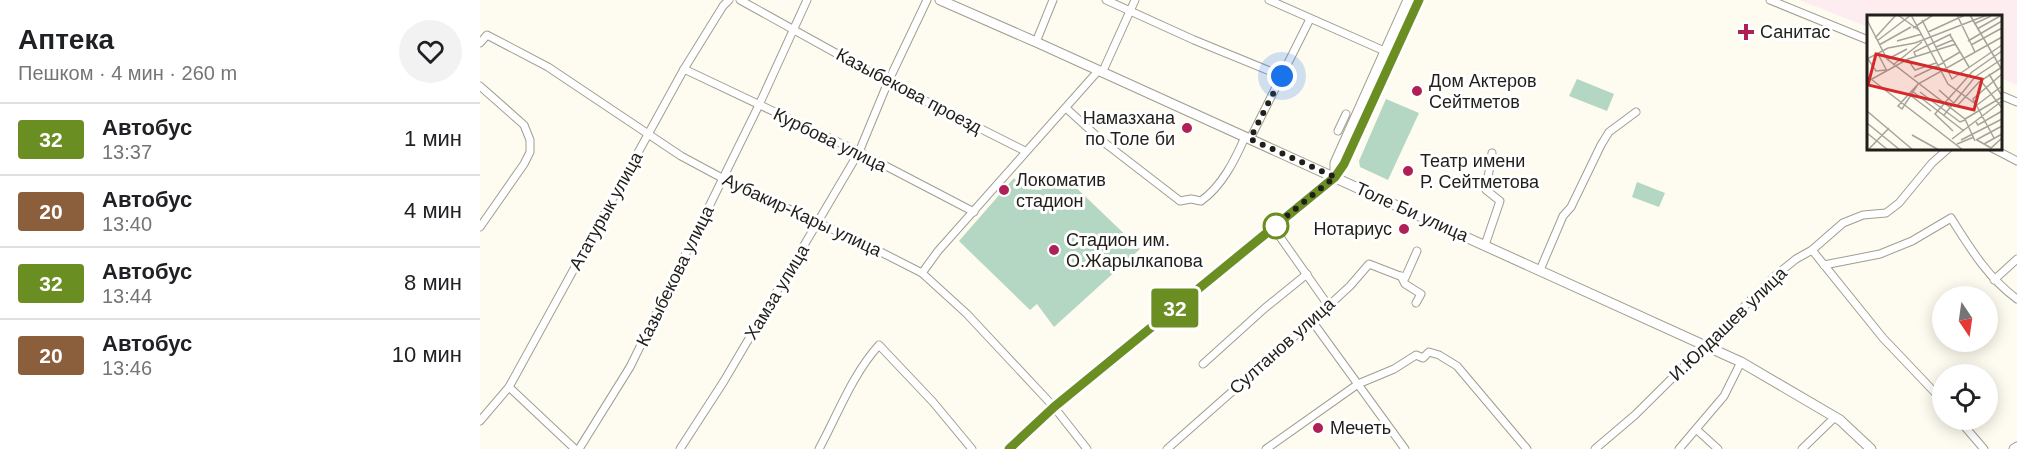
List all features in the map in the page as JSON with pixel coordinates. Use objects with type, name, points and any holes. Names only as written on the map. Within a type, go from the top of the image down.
[{"type":"street","name":"Ататурык улица","points":[[481,418],[509,387],[684,69],[729,0]]},
{"type":"street","points":[[740,0],[795,29]]},
{"type":"street","name":"Казыбекова улица","points":[[577,449],[630,367],[759,105],[807,0]]},
{"type":"street","name":"Хамза улица","points":[[680,449],[724,381],[859,152],[888,82],[927,0]]},
{"type":"street","name":"Толе Би улица","points":[[940,0],[1741,362],[1835,417],[1871,449]]},
{"type":"street","points":[[1036,42],[1053,0]]},
{"type":"street","points":[[1106,0],[1194,40],[1282,76]]},
{"type":"street","points":[[922,273],[938,251],[1025,151],[1100,72],[1136,0]]},
{"type":"street","points":[[1269,0],[1390,53]]},
{"type":"street","points":[[1009,449],[1054,407],[1335,177],[1344,164],[1390,53],[1408,0]]},
{"type":"street","points":[[1390,53],[1419,0]]},
{"type":"street","points":[[1770,0],[1867,39]]},
{"type":"street","points":[[1066,108],[1101,140],[1180,201],[1191,199],[1201,201],[1210,194],[1228,171],[1282,76],[1310,19]]},
{"type":"street","name":"Казыбекова проезд","points":[[795,29],[888,82],[1025,151]]},
{"type":"street","name":"Аубакир-Кары улица","points":[[480,43],[487,35],[538,62],[681,156],[818,224],[871,246],[922,273],[967,314],[1054,407],[1087,449]]},
{"type":"street","name":"Курбова улица","points":[[684,69],[859,152],[974,212]]},
{"type":"street","points":[[480,86],[524,124],[530,140],[530,152],[480,227]]},
{"type":"street","points":[[2002,95],[2017,102]]},
{"type":"street","points":[[1540,270],[1563,216],[1571,207],[1601,145],[1610,132],[1636,112]]},
{"type":"street","points":[[1338,131],[1346,114]]},
{"type":"street","name":"И.Юлдашев улица","points":[[1595,449],[1635,415],[1775,276],[1796,259],[1812,250],[1843,223],[1863,215],[1886,213],[1899,203],[1932,163],[1947,150]]},
{"type":"street","points":[[1996,150],[2017,161]]},
{"type":"street","points":[[1485,245],[1500,201],[1486,190],[1492,153]]},
{"type":"street","points":[[1824,265],[1880,254],[1912,241],[1951,218],[1981,265],[2017,300]]},
{"type":"street","points":[[1273,227],[1328,305]]},
{"type":"street","points":[[1812,250],[1883,338],[1932,389]]},
{"type":"street","points":[[1401,276],[1405,278],[1417,251]]},
{"type":"street","points":[[1994,280],[2017,259]]},
{"type":"street","name":"Султанов улица","points":[[1167,449],[1312,321],[1350,286],[1369,264],[1401,276],[1406,285],[1421,294],[1416,303]]},
{"type":"street","points":[[1203,364],[1264,308],[1307,274]]},
{"type":"street","points":[[1312,321],[1406,449]]},
{"type":"street","points":[[819,449],[853,382],[867,358],[879,345],[933,402],[972,449]]},
{"type":"street","points":[[1266,449],[1358,384],[1394,369],[1416,355],[1423,358],[1429,352],[1457,366],[1527,449]]},
{"type":"street","points":[[1679,449],[1724,396],[1741,362]]},
{"type":"street","points":[[509,387],[577,449]]},
{"type":"street","points":[[1802,449],[1835,417]]},
{"type":"street","points":[[1696,429],[1718,449]]},
{"type":"street","points":[[1968,430],[1984,449]]},
{"type":"shaded area","points":[[1799,0],[2017,0],[2017,85],[2002,78],[2002,15],[1867,15],[1867,27]]},
{"type":"green space","points":[[1577,79],[1614,94],[1607,111],[1569,96]]},
{"type":"green space","points":[[1386,99],[1419,113],[1388,180],[1360,167],[1359,161]]},
{"type":"green space","name":"Стадион им. О.Жарылкапова","points":[[1055,175],[1063,175],[1140,249],[1054,327],[1037,304],[1030,310],[959,241],[1014,178],[1025,189],[1041,190]]},
{"type":"green space","points":[[1637,182],[1665,193],[1659,207],[1632,197]]},
{"type":"bus line","name":"32","points":[[1009,449],[1054,407],[1335,177],[1344,164],[1419,0]]},
{"type":"place","name":"Санитас","points":[[1746,32]]},
{"type":"place","name":"Дом Актеров Сейтметов","points":[[1417,91]]},
{"type":"place","name":"Намазхана по Толе би","points":[[1187,128]]},
{"type":"place","name":"Театр имени Р. Сейтметова","points":[[1408,171]]},
{"type":"place","name":"Локоматив стадион","points":[[1004,190]]},
{"type":"place","name":"Нотариус","points":[[1404,229]]},
{"type":"place","name":"Стадион им. О.Жарылкапова","points":[[1054,250]]},
{"type":"place","name":"Мечеть","points":[[1318,428]]},
{"type":"route","points":[[1276,226],[1273,227],[1335,177],[1250,139],[1282,76]]}]
